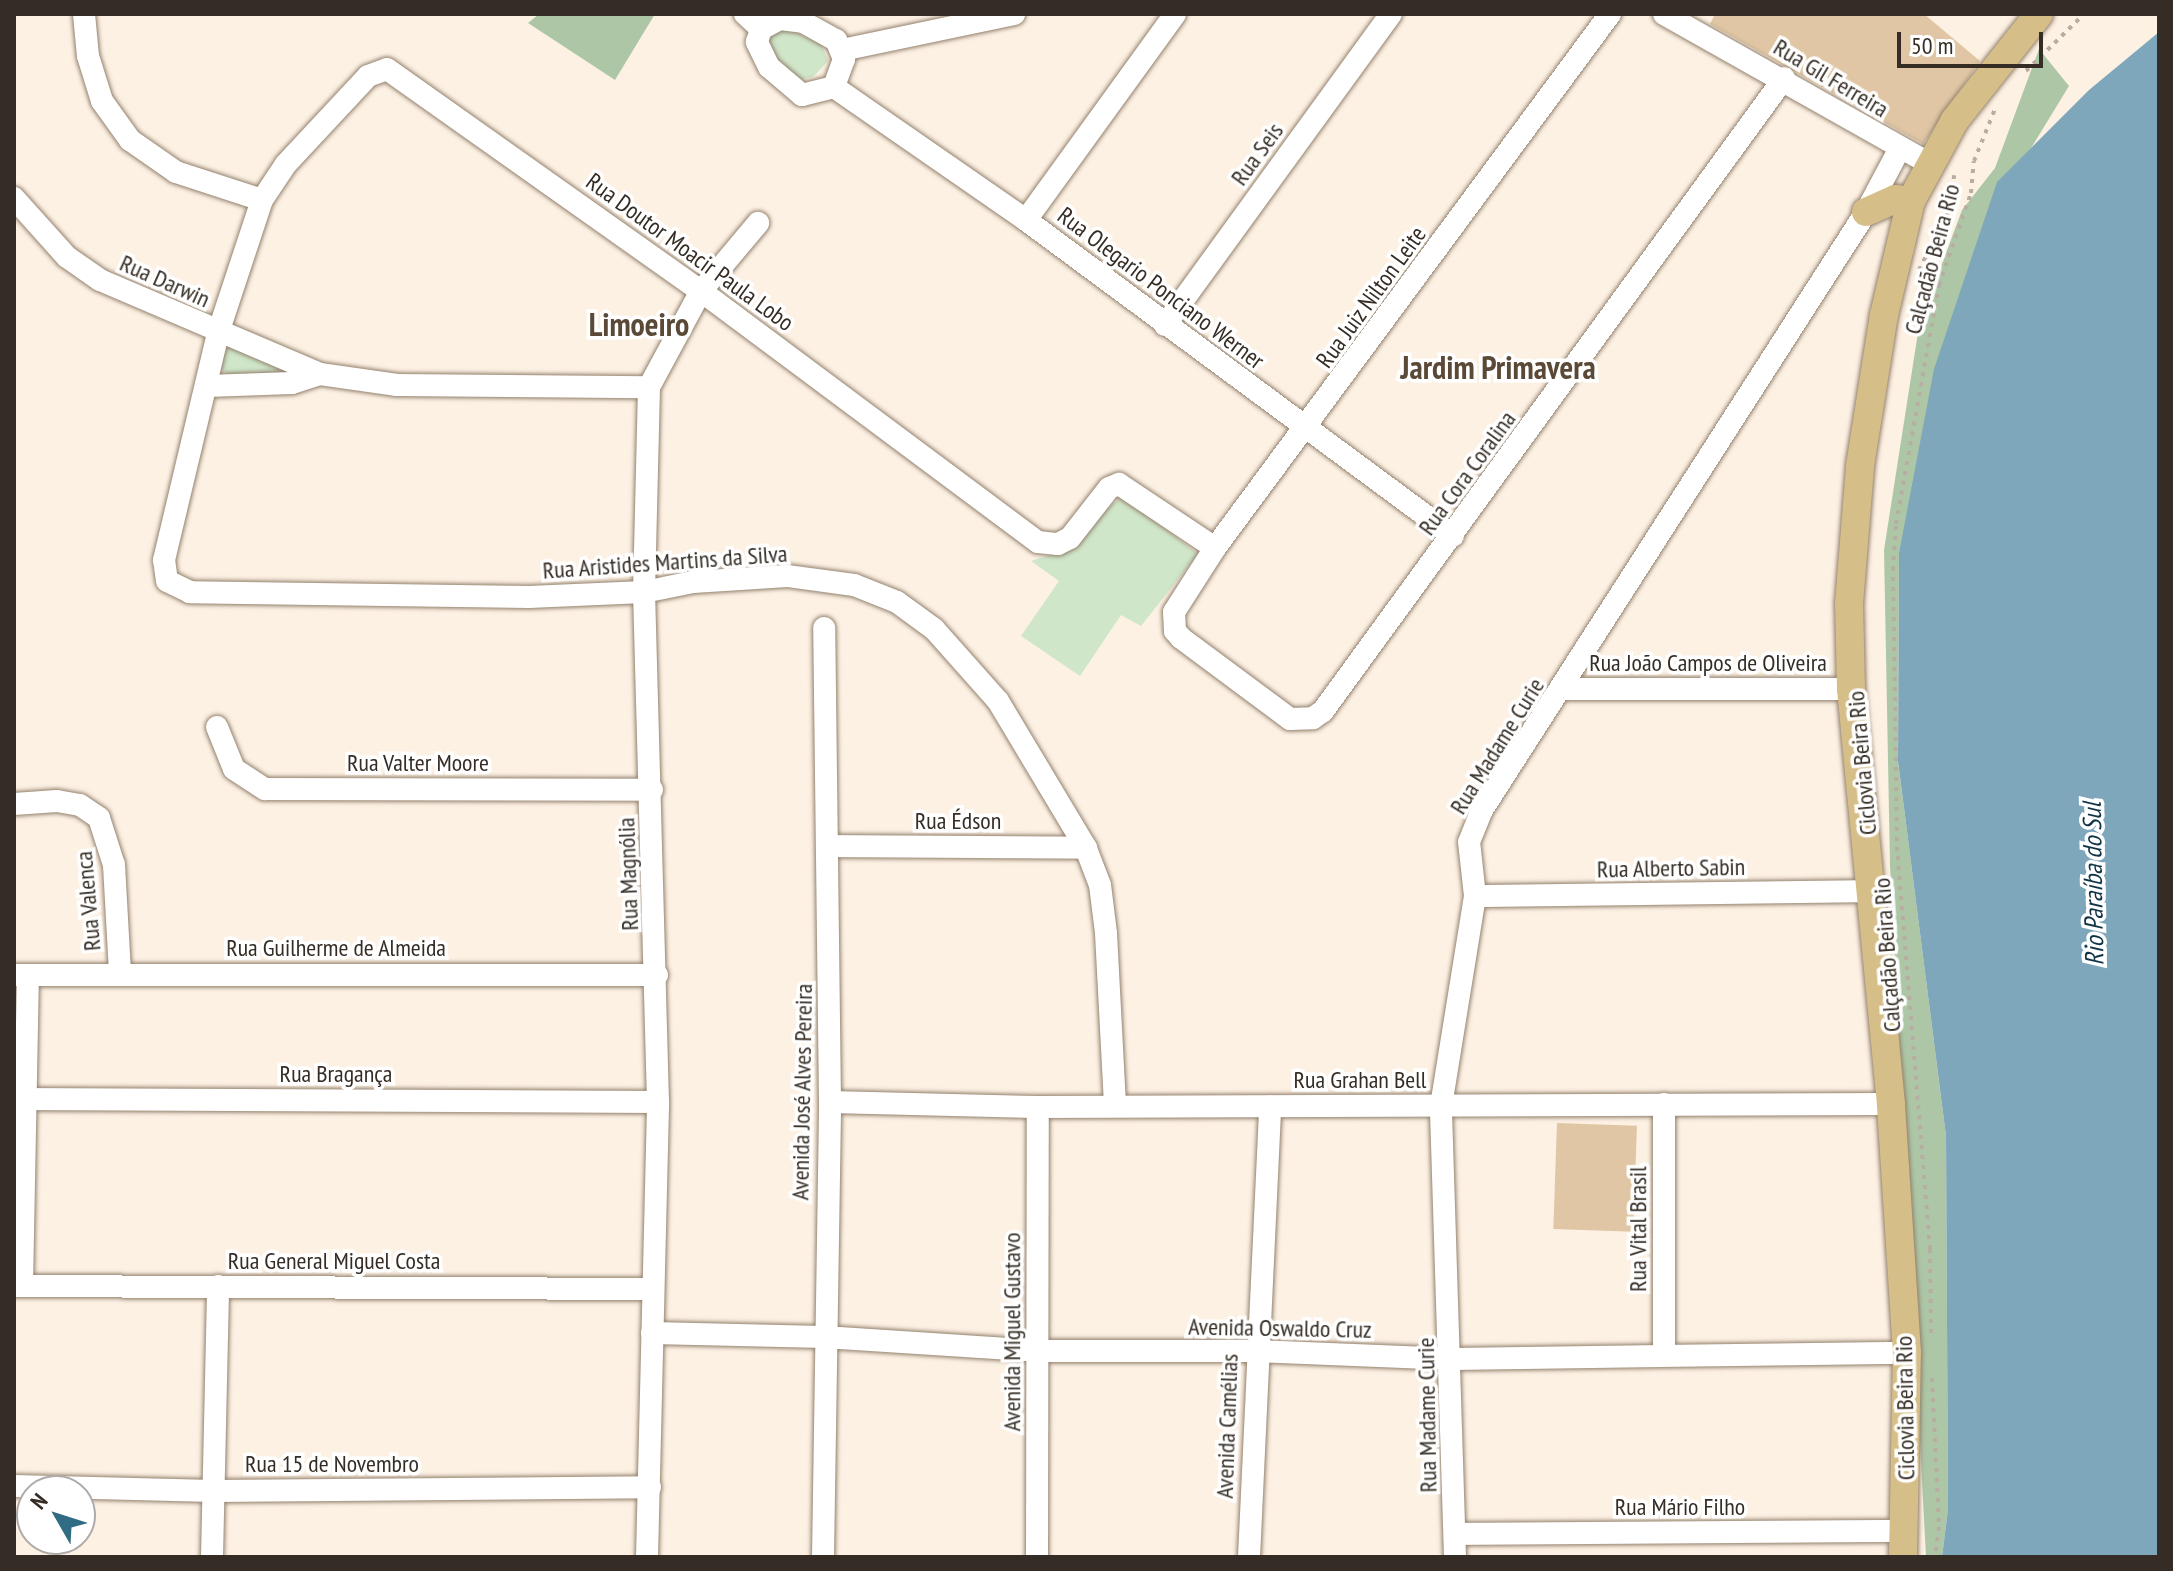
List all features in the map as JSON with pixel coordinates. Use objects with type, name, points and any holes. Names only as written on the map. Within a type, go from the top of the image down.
[{"type":"main road","points":[[1904,1544],[1920,1342],[1868,891],[1851,689],[1849,604],[1860,466],[1884,315],[1911,201],[1928,163],[2039,14]]},
{"type":"main road","points":[[1866,212],[1895,199],[1911,201]]},
{"type":"street","points":[[84,14],[88,56],[102,101],[130,140],[176,172],[262,200]]},
{"type":"street","points":[[842,50],[1014,14]]},
{"type":"street","points":[[1026,220],[1175,14]]},
{"type":"street","name":"Rua Seis","points":[[1165,325],[1391,14]]},
{"type":"street","name":"Rua Juiz Nilton Leite","points":[[1174,612],[1215,548],[1307,428],[1610,14]]},
{"type":"street","name":"Rua Gil Ferreira","points":[[1664,14],[1784,78],[1899,150],[1928,163]]},
{"type":"street","points":[[780,19],[803,22],[827,33],[842,50],[844,70],[834,87],[813,96],[792,90],[759,54],[753,21],[780,19]]},
{"type":"street","name":"Rua Doutor Moacir Paula Lobo","points":[[218,333],[262,200],[286,164],[368,76],[387,69],[701,291],[1038,542],[1058,544],[1070,538],[1109,488],[1119,484],[1215,548]]},
{"type":"street","name":"Rua Cora Coralina","points":[[1174,612],[1181,638],[1290,719],[1301,721],[1323,711],[1784,78]]},
{"type":"street","name":"Rua Olegario Ponciano Werner","points":[[834,87],[1026,220],[1453,536]]},
{"type":"street","name":"Rua Madame Curie","points":[[1455,1557],[1453,1359],[1441,1106],[1475,896],[1469,842],[1482,810],[1564,689],[1866,212],[1899,150]]},
{"type":"street","name":"Rua Darwin","points":[[14,198],[67,257],[100,280],[320,374],[397,385],[649,387]]},
{"type":"street","name":"Rua Magnólia","points":[[647,1557],[658,1102],[652,790],[644,592],[649,387],[701,291],[758,223]]},
{"type":"street","name":"Rua Aristides Martins da Silva","points":[[218,333],[164,560],[163,573],[175,588],[407,599],[644,592],[693,582],[787,576],[854,585],[897,602],[934,629],[998,701],[1086,848],[1100,885],[1106,933],[1115,1105]]},
{"type":"street","name":"Rua Darwin","points":[[207,386],[292,383],[320,374]]},
{"type":"street","name":"Avenida José Alves Pereira","points":[[823,1557],[830,1102],[830,846],[824,628]]},
{"type":"street","name":"Rua João Campos de Oliveira","points":[[1564,689],[1851,689]]},
{"type":"street","name":"Rua Valter Moore","points":[[217,727],[234,769],[265,789],[652,790]]},
{"type":"street","name":"Rua Valenca","points":[[14,804],[57,801],[80,805],[99,818],[114,865],[120,974]]},
{"type":"street","name":"Rua Édson","points":[[830,846],[1086,848]]},
{"type":"street","name":"Rua Alberto Sabin","points":[[1475,896],[1868,891]]},
{"type":"street","points":[[18,1286],[21,975]]},
{"type":"street","name":"Rua Guilherme de Almeida","points":[[21,975],[657,975]]},
{"type":"street","name":"Rua Bragança","points":[[18,1099],[658,1102]]},
{"type":"street","name":"Rua Grahan Bell","points":[[830,1102],[1038,1107],[1891,1104]]},
{"type":"street","name":"Rua Vital Brasil","points":[[1664,1104],[1664,1354]]},
{"type":"street","name":"Avenida Camélias","points":[[1249,1557],[1255,1351],[1270,1106]]},
{"type":"street","name":"Avenida Miguel Gustavo","points":[[1037,1557],[1038,1107]]},
{"type":"street","name":"Rua General Miguel Costa","points":[[18,1286],[653,1289]]},
{"type":"street","points":[[212,1557],[218,1286]]},
{"type":"street","name":"Avenida Oswaldo Cruz","points":[[652,1333],[824,1337],[1039,1351],[1255,1351],[1453,1359],[1664,1354],[1920,1342]]},
{"type":"street","name":"Rua 15 de Novembro","points":[[14,1486],[214,1491],[650,1487]]},
{"type":"street","name":"Rua Mário Filho","points":[[1455,1534],[1904,1544]]},
{"type":"path","points":[[2016,81],[2084,14]]},
{"type":"path","name":"Calçadão Beira Rio","points":[[1920,1342],[1930,1249],[1897,851],[1893,570],[1896,524],[1939,285],[1971,193],[1974,161],[2002,100]]},
{"type":"path","points":[[1915,276],[1950,209],[1957,165]]},
{"type":"path","name":"Ciclovia Beira Rio","points":[[1888,851],[1919,1229]]},
{"type":"path","name":"Ciclovia Beira Rio","points":[[1920,1342],[1922,1317]]},
{"type":"path","points":[[1932,1371],[1938,1501],[1935,1557]]},
{"type":"green space","points":[[539,14],[655,14],[615,80],[528,23]]},
{"type":"green space","points":[[783,27],[821,43],[828,61],[813,77],[799,80],[763,50],[768,34]]},
{"type":"green space","points":[[2039,49],[2069,86],[2014,176],[1899,553],[1898,761],[1946,1136],[1948,1509],[1942,1557],[1926,1557],[1890,866],[1884,550],[1919,326],[1962,210],[1995,168]]},
{"type":"green space","points":[[228,347],[282,365],[277,374],[227,374],[218,366]]},
{"type":"green space","points":[[1123,496],[1198,554],[1141,626],[1121,615],[1080,676],[1021,636],[1059,581],[1031,561],[1052,554]]},
{"type":"water","name":"Rio Paraíba do Sul","points":[[2159,32],[2159,1557],[1942,1557],[1948,1509],[1946,1136],[1898,761],[1899,553],[1934,369],[1997,182],[2089,90]]},
{"type":"building","points":[[1715,14],[1924,14],[1980,61],[1923,144],[1710,24]]},
{"type":"building","points":[[1557,1123],[1637,1126],[1633,1232],[1553,1229]]},
{"type":"district","name":"Limoeiro","points":[[639,324]]},
{"type":"district","name":"Jardim Primavera","points":[[1498,367]]}]
